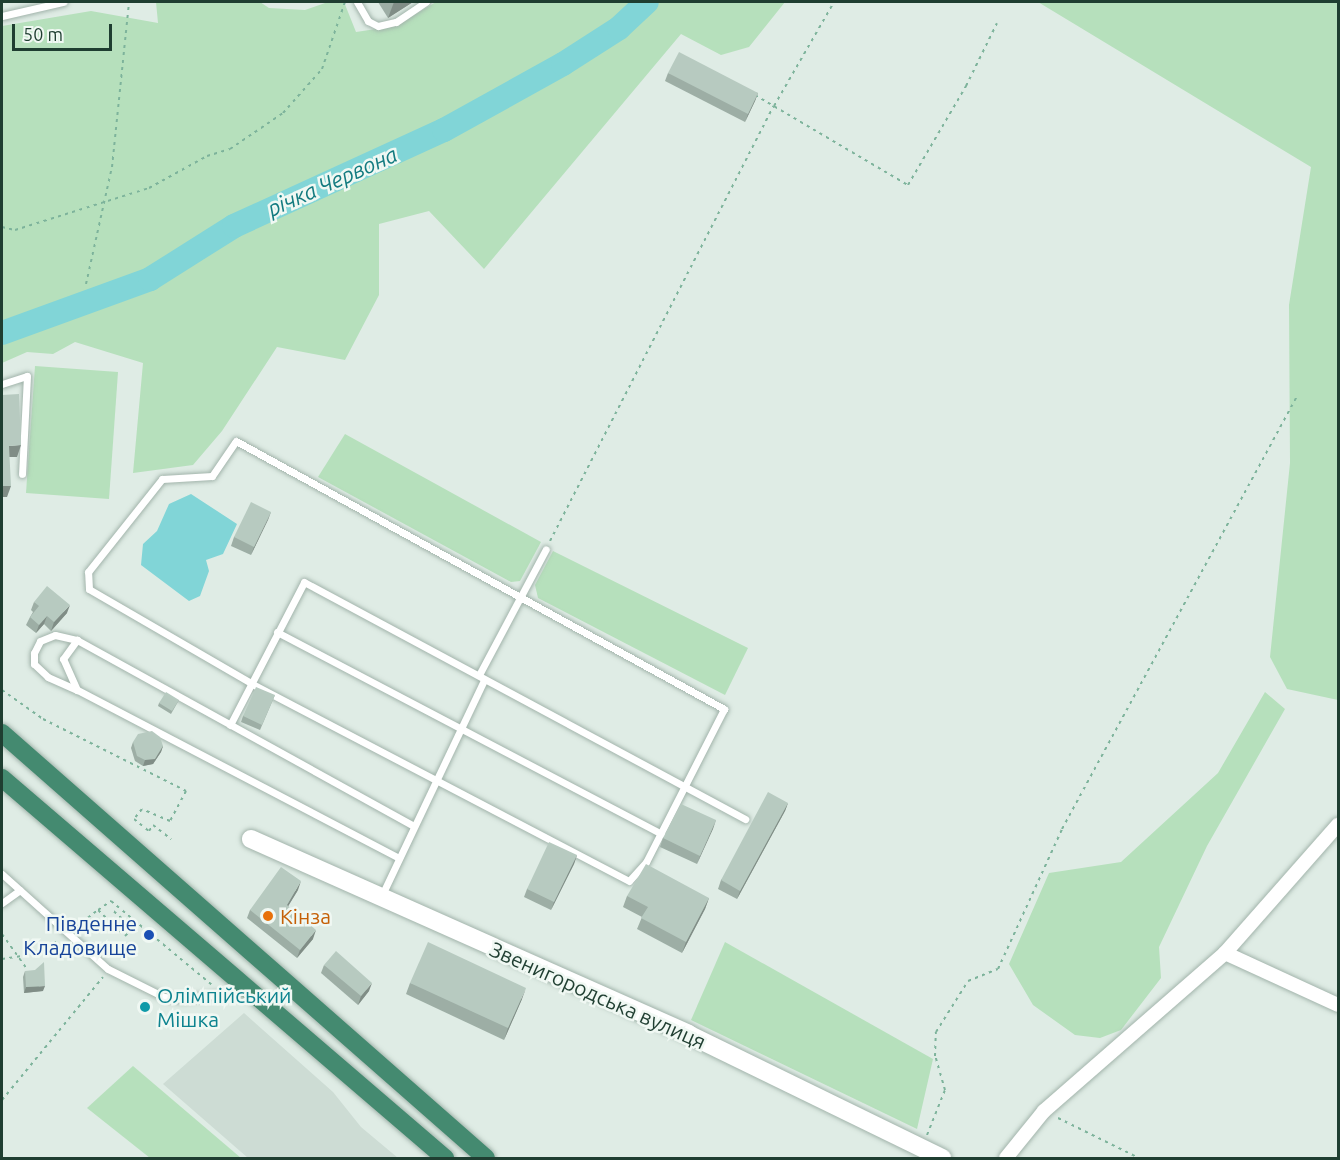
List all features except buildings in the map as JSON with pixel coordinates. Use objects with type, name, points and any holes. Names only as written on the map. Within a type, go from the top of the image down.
[{"type":"highway","points":[[2,733],[486,1158]]},
{"type":"highway","points":[[2,778],[445,1158]]},
{"type":"street","points":[[1006,1158],[1044,1111],[1225,953],[1338,825]]},
{"type":"street","name":"Звенигородська вулиця","points":[[251,839],[688,1034],[942,1158]]},
{"type":"street","points":[[1225,953],[1338,1005]]},
{"type":"lane","points":[[2,16],[63,2]]},
{"type":"lane","points":[[357,2],[368,21],[378,26],[396,21],[426,2]]},
{"type":"lane","points":[[2,384],[27,376],[22,474]]},
{"type":"lane","points":[[236,441],[519,599],[724,709],[646,862],[629,881],[251,683],[89,589],[88,572],[162,479],[212,476],[236,441]]},
{"type":"lane","points":[[381,897],[461,729],[482,677],[546,549]]},
{"type":"lane","points":[[230,724],[304,582],[745,819]]},
{"type":"lane","points":[[278,632],[661,834]]},
{"type":"lane","points":[[399,858],[48,677],[34,664],[34,653],[40,641],[56,635],[77,640],[414,826]]},
{"type":"lane","points":[[77,640],[63,659],[77,690]]},
{"type":"lane","points":[[2,874],[108,969],[164,997],[223,995],[250,991]]},
{"type":"lane","points":[[2,903],[20,890]]},
{"type":"path","points":[[86,284],[105,199],[129,2]]},
{"type":"path","points":[[2,227],[15,230],[105,199],[149,188],[207,156],[230,150],[283,114],[322,69],[345,2]]},
{"type":"path","points":[[546,549],[774,106],[834,2]]},
{"type":"path","points":[[745,89],[908,185],[966,86],[997,23]]},
{"type":"path","points":[[921,1149],[945,1090],[935,1056],[936,1032],[968,981],[998,969],[1062,829],[1298,395]]},
{"type":"path","points":[[2,690],[43,719],[186,791],[170,821],[142,809],[134,819],[149,831],[153,825],[171,839]]},
{"type":"path","points":[[98,910],[111,901],[223,995]]},
{"type":"path","points":[[108,920],[125,936],[133,928],[111,909]]},
{"type":"path","points":[[2,934],[27,969]]},
{"type":"path","points":[[2,1100],[108,969]]},
{"type":"path","points":[[1044,1111],[1139,1158]]},
{"type":"shaded area","points":[[244,1013],[333,1092],[361,1127],[398,1158],[248,1158],[163,1084]]},
{"type":"green space","points":[[156,2],[260,2],[269,8],[305,10],[328,2],[344,2],[356,32],[396,26],[436,2],[785,2],[749,47],[721,55],[681,34],[484,269],[429,211],[379,224],[379,295],[345,360],[277,347],[222,431],[193,465],[133,473],[143,363],[75,342],[53,354],[27,352],[2,363],[2,26],[91,11],[158,23]]},
{"type":"green space","points":[[1038,2],[1338,2],[1338,700],[1287,689],[1270,657],[1290,463],[1289,305],[1311,167]]},
{"type":"green space","points":[[35,366],[118,372],[109,499],[26,493]]},
{"type":"green space","points":[[345,434],[541,542],[520,581],[511,582],[318,477]]},
{"type":"green space","points":[[553,551],[748,648],[725,695],[538,598],[535,585]]},
{"type":"green space","points":[[1265,692],[1285,709],[1207,846],[1159,947],[1161,978],[1121,1030],[1100,1038],[1075,1035],[1033,1005],[1009,964],[1049,873],[1121,862],[1218,773]]},
{"type":"green space","points":[[725,942],[933,1059],[917,1129],[691,1020]]},
{"type":"green space","points":[[133,1066],[241,1158],[150,1158],[87,1108]]},
{"type":"water","points":[[191,494],[237,524],[223,554],[206,560],[209,571],[200,596],[189,601],[141,565],[143,544],[157,531],[169,504]]},
{"type":"waterway","name":"річка Червона","points":[[2,333],[150,279],[234,226],[444,130],[563,64],[619,28],[647,2]]},
{"type":"place","name":"Кінза","points":[[268,916]]},
{"type":"place","name":"Південне Кладовище","points":[[149,935]]},
{"type":"place","name":"Олімпійський Мішка","points":[[145,1007]]}]
